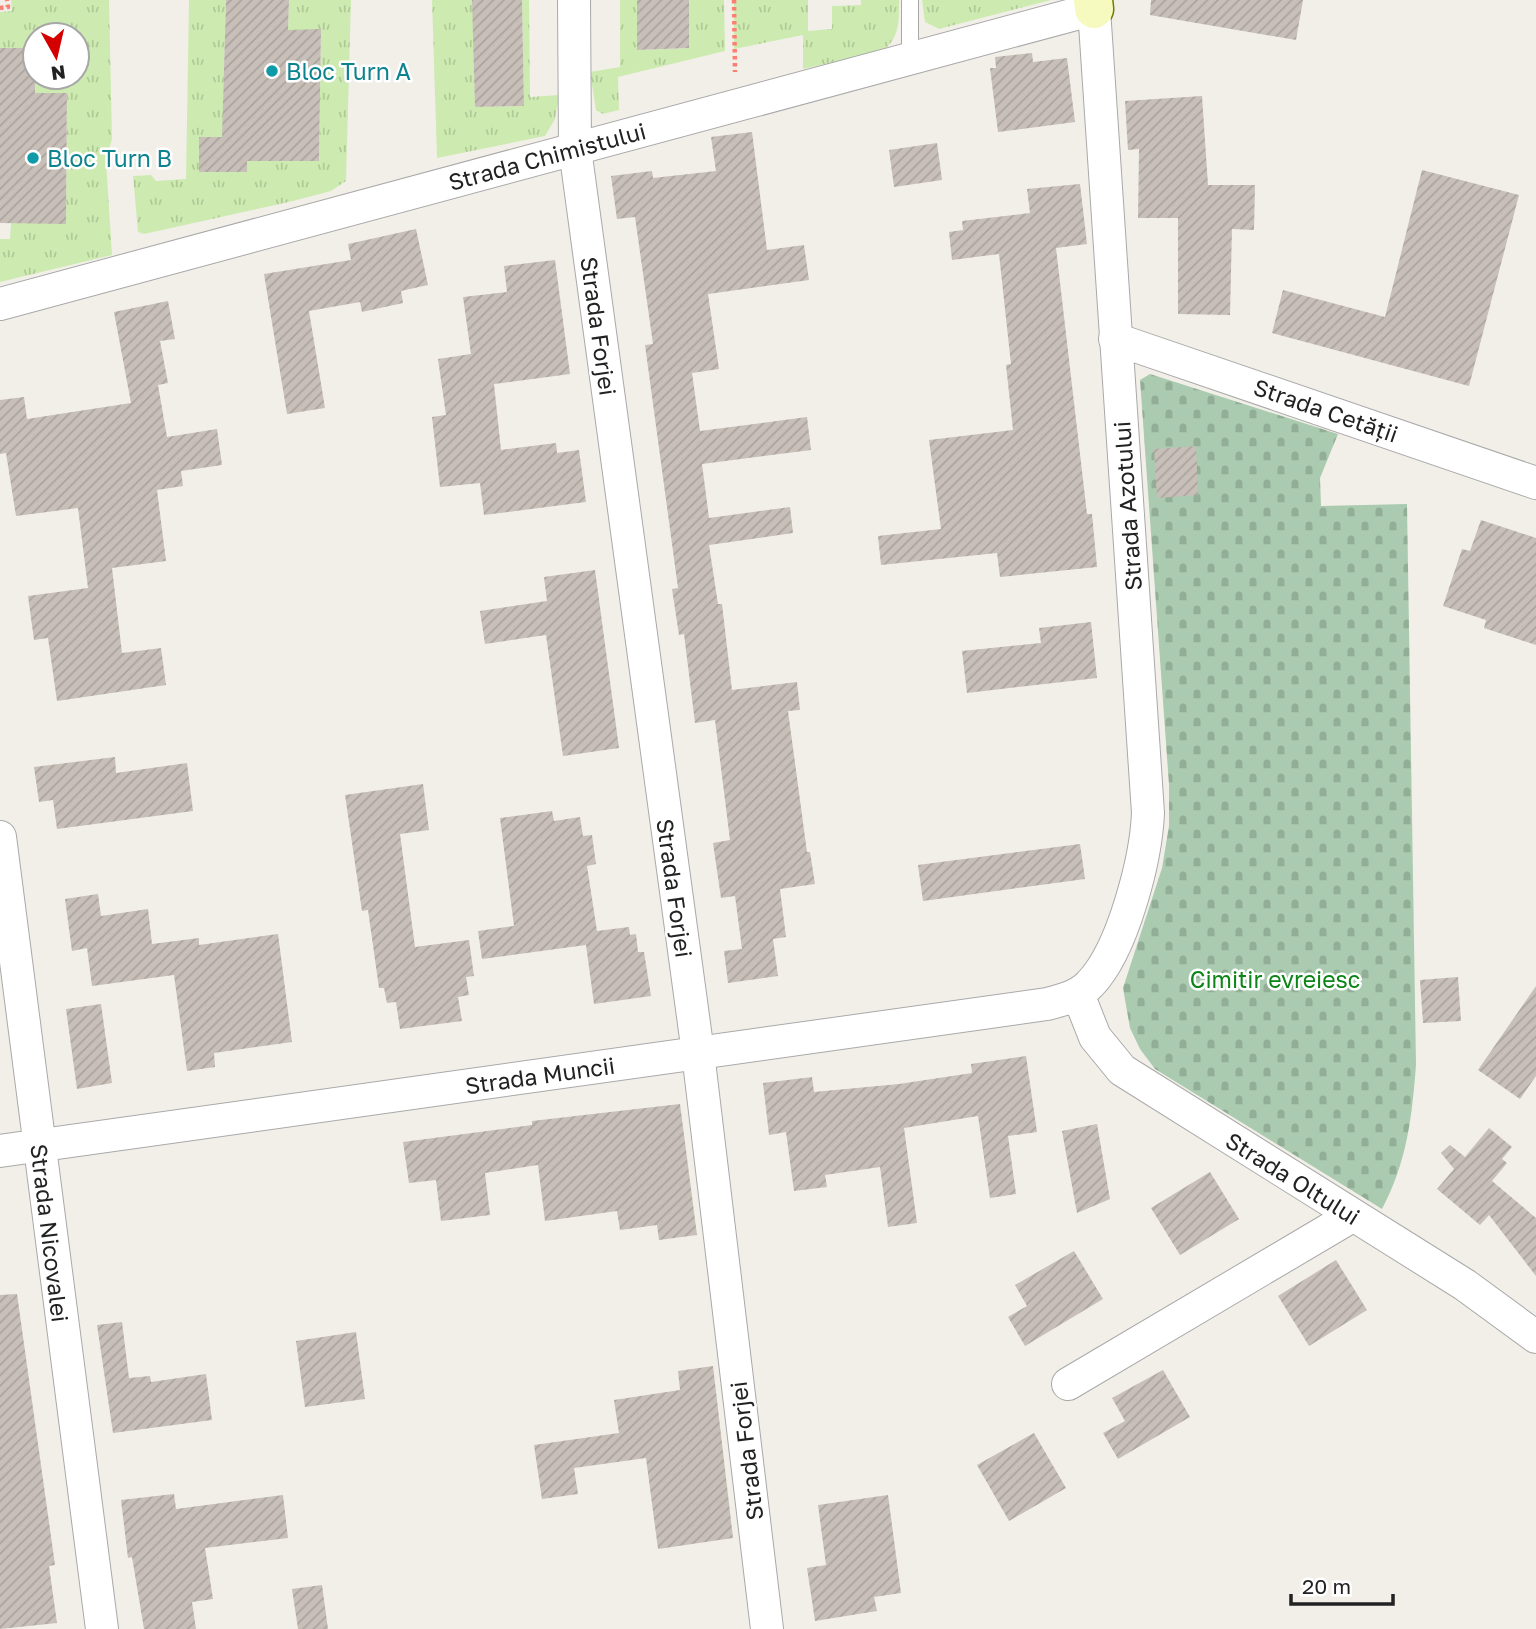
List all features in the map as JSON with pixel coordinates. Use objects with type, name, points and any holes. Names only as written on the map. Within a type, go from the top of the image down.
[{"type":"street","name":"Strada Forjei","points":[[574,0],[575,149],[698,1053],[767,1629]]},
{"type":"street","name":"Strada Chimistului","points":[[0,304],[910,58],[1094,5]]},
{"type":"street","name":"Strada Azotului","points":[[1078,994],[1101,971],[1127,914],[1147,837],[1147,789],[1094,5]]},
{"type":"street","name":"Strada Cetății","points":[[1115,339],[1536,483]]},
{"type":"street","name":"Strada Nicovalei","points":[[0,837],[102,1629]]},
{"type":"street","name":"Strada Muncii","points":[[0,1151],[1047,1004],[1078,994]]},
{"type":"street","name":"Strada Oltului","points":[[1078,994],[1095,1037],[1122,1070],[1465,1285],[1536,1337]]},
{"type":"street","points":[[1068,1384],[1352,1216]]},
{"type":"lane","points":[[910,0],[910,58]]},
{"type":"path","points":[[0,8],[8,7],[7,0]]},
{"type":"path","points":[[734,0],[736,105]]},
{"type":"green space","points":[[11,0],[109,0],[112,139],[106,161],[112,255],[0,282],[0,239],[10,239],[11,223],[66,223],[67,94],[35,91],[91,91],[91,21],[21,21],[21,48],[0,48],[0,12],[12,11]]},
{"type":"green space","points":[[189,0],[226,0],[223,112],[244,138],[199,137],[199,172],[246,172],[247,161],[319,161],[321,30],[288,30],[289,0],[351,0],[346,181],[331,191],[293,201],[144,234],[138,232],[133,176],[151,175],[156,181],[186,179]]},
{"type":"green space","points":[[432,0],[473,0],[475,107],[524,106],[522,0],[529,0],[530,97],[559,95],[555,119],[545,136],[437,158]]},
{"type":"green space","points":[[620,0],[637,0],[637,50],[689,48],[689,0],[724,0],[725,51],[618,77],[619,110],[603,114],[596,110],[590,72],[620,67]]},
{"type":"green space","points":[[734,0],[808,0],[808,31],[832,29],[832,6],[861,5],[861,0],[899,0],[898,22],[892,41],[882,51],[803,69],[803,35],[734,49]]},
{"type":"green space","points":[[922,0],[1051,0],[939,29],[925,22]]},
{"type":"green space","name":"Cimitir evreiesc","points":[[1150,374],[1338,434],[1320,478],[1321,506],[1407,504],[1416,1065],[1413,1103],[1403,1156],[1382,1209],[1155,1069],[1140,1049],[1130,1028],[1123,988],[1162,868],[1169,826],[1169,785],[1140,380]]},
{"type":"building","name":"Bloc Turn A","points":[[226,0],[289,0],[288,30],[321,29],[319,161],[247,161],[247,172],[199,172],[199,137],[222,137]]},
{"type":"building","points":[[472,0],[522,0],[524,106],[475,107]]},
{"type":"building","points":[[637,0],[689,0],[689,48],[637,50]]},
{"type":"building","points":[[1151,0],[1303,0],[1296,40],[1150,15]]},
{"type":"building","name":"Bloc Turn B","points":[[0,48],[21,48],[21,91],[67,93],[66,224],[0,223]]},
{"type":"building","points":[[1032,53],[1033,62],[1067,58],[1075,122],[998,132],[990,68],[996,68],[995,57]]},
{"type":"building","points":[[1202,96],[1208,185],[1255,185],[1254,230],[1232,229],[1230,315],[1178,314],[1178,218],[1138,218],[1139,149],[1128,150],[1125,101]]},
{"type":"building","points":[[752,132],[767,250],[804,245],[809,280],[708,294],[719,369],[692,373],[700,431],[807,417],[811,450],[702,464],[709,518],[790,507],[793,533],[709,545],[718,604],[722,604],[732,690],[797,682],[800,710],[788,711],[807,852],[810,852],[815,884],[780,889],[786,937],[773,939],[778,976],[728,983],[724,951],[742,949],[735,896],[721,898],[713,843],[730,840],[715,720],[695,723],[684,634],[679,635],[672,589],[678,588],[645,345],[653,344],[635,217],[617,219],[611,176],[652,171],[653,178],[716,171],[711,137]]},
{"type":"building","points":[[937,143],[942,180],[894,187],[889,150]]},
{"type":"building","points":[[1422,170],[1519,195],[1469,386],[1272,333],[1283,290],[1385,317]]},
{"type":"building","points":[[1080,184],[1087,244],[1056,248],[1087,514],[1092,514],[1097,567],[1000,577],[997,553],[881,565],[878,536],[941,529],[929,440],[1013,430],[1006,365],[1011,364],[999,254],[952,260],[949,232],[963,230],[962,221],[1030,213],[1027,189]]},
{"type":"building","points":[[416,229],[428,285],[401,291],[403,303],[362,312],[360,302],[309,311],[325,408],[287,414],[264,274],[351,260],[348,244]]},
{"type":"building","points":[[555,260],[570,374],[494,384],[501,450],[556,443],[557,453],[579,450],[586,502],[484,515],[480,483],[440,487],[432,417],[446,415],[438,359],[471,354],[463,297],[507,292],[504,266]]},
{"type":"building","points":[[168,301],[175,339],[160,341],[168,383],[158,385],[167,437],[217,429],[222,465],[181,471],[183,486],[157,490],[166,561],[112,568],[122,653],[161,648],[166,685],[57,701],[48,638],[34,640],[28,596],[88,588],[78,508],[16,516],[6,453],[0,454],[0,400],[24,397],[27,419],[131,403],[114,312]]},
{"type":"building","points":[[1196,446],[1198,495],[1157,498],[1154,449]]},
{"type":"building","points":[[1481,520],[1536,538],[1536,645],[1484,628],[1486,620],[1443,606],[1462,549],[1470,551]]},
{"type":"building","points":[[595,570],[619,748],[563,756],[546,635],[485,644],[480,611],[547,601],[544,577]]},
{"type":"building","points":[[1091,622],[1097,678],[967,693],[962,651],[1041,643],[1039,628]]},
{"type":"building","points":[[115,757],[116,773],[187,763],[193,811],[57,829],[53,800],[39,802],[34,767]]},
{"type":"building","points":[[423,784],[429,830],[400,834],[415,947],[469,940],[474,976],[466,977],[469,995],[458,997],[462,1021],[400,1029],[396,1002],[387,1003],[384,988],[379,988],[368,910],[362,911],[345,795]]},
{"type":"building","points":[[552,811],[554,821],[580,817],[583,836],[592,835],[596,864],[587,866],[597,931],[629,927],[630,935],[636,934],[638,952],[644,952],[651,996],[594,1004],[586,945],[482,959],[478,931],[514,926],[500,818]]},
{"type":"building","points":[[1080,844],[1085,879],[923,901],[918,865]]},
{"type":"building","points":[[98,894],[101,916],[148,909],[152,944],[199,938],[199,945],[278,934],[292,1042],[214,1053],[215,1067],[187,1071],[174,975],[92,986],[87,948],[72,951],[65,899]]},
{"type":"building","points":[[1458,977],[1461,1021],[1423,1023],[1420,980]]},
{"type":"building","points":[[1536,986],[1536,1076],[1520,1099],[1478,1070]]},
{"type":"building","points":[[101,1004],[112,1083],[77,1089],[66,1009]]},
{"type":"building","points":[[1026,1056],[1037,1132],[1008,1136],[1016,1194],[990,1198],[978,1116],[904,1128],[917,1223],[888,1227],[880,1167],[825,1175],[827,1187],[794,1191],[786,1132],[769,1135],[763,1083],[812,1077],[814,1092],[899,1084],[972,1073],[971,1064]]},
{"type":"building","points":[[680,1104],[697,1235],[659,1240],[657,1225],[620,1230],[617,1211],[545,1221],[538,1165],[485,1173],[490,1215],[441,1221],[436,1180],[409,1183],[403,1142],[532,1125],[532,1121]]},
{"type":"building","points":[[1097,1124],[1110,1199],[1077,1213],[1062,1131]]},
{"type":"building","points":[[1489,1128],[1512,1147],[1502,1159],[1507,1163],[1492,1181],[1536,1218],[1536,1276],[1489,1215],[1480,1225],[1437,1189],[1454,1169],[1441,1153],[1450,1145],[1465,1157]]},
{"type":"building","points":[[1210,1172],[1239,1219],[1180,1255],[1151,1208]]},
{"type":"building","points":[[1074,1251],[1103,1299],[1025,1346],[1008,1317],[1027,1306],[1015,1285]]},
{"type":"building","points":[[1336,1260],[1367,1310],[1309,1346],[1278,1296]]},
{"type":"building","points":[[17,1294],[55,1565],[49,1566],[57,1623],[0,1629],[0,1295]]},
{"type":"building","points":[[122,1322],[129,1378],[150,1376],[151,1382],[206,1374],[212,1420],[113,1433],[97,1325]]},
{"type":"building","points":[[356,1332],[365,1399],[305,1407],[296,1341]]},
{"type":"building","points":[[713,1366],[733,1538],[658,1549],[646,1458],[574,1468],[578,1494],[542,1499],[534,1445],[619,1433],[614,1400],[680,1390],[678,1371]]},
{"type":"building","points":[[1163,1370],[1190,1417],[1118,1459],[1103,1433],[1125,1421],[1112,1398]]},
{"type":"building","points":[[1034,1433],[1066,1488],[1009,1521],[977,1465]]},
{"type":"building","points":[[174,1494],[176,1509],[283,1495],[288,1538],[205,1548],[213,1599],[192,1602],[196,1629],[144,1629],[132,1557],[128,1558],[121,1500]]},
{"type":"building","points":[[888,1495],[901,1593],[874,1597],[877,1611],[815,1621],[807,1568],[826,1565],[818,1505]]},
{"type":"building","points":[[322,1585],[328,1629],[298,1629],[292,1589]]},
{"type":"place","name":"Bloc Turn A","points":[[272,71]]},
{"type":"place","name":"Bloc Turn B","points":[[33,158]]}]
